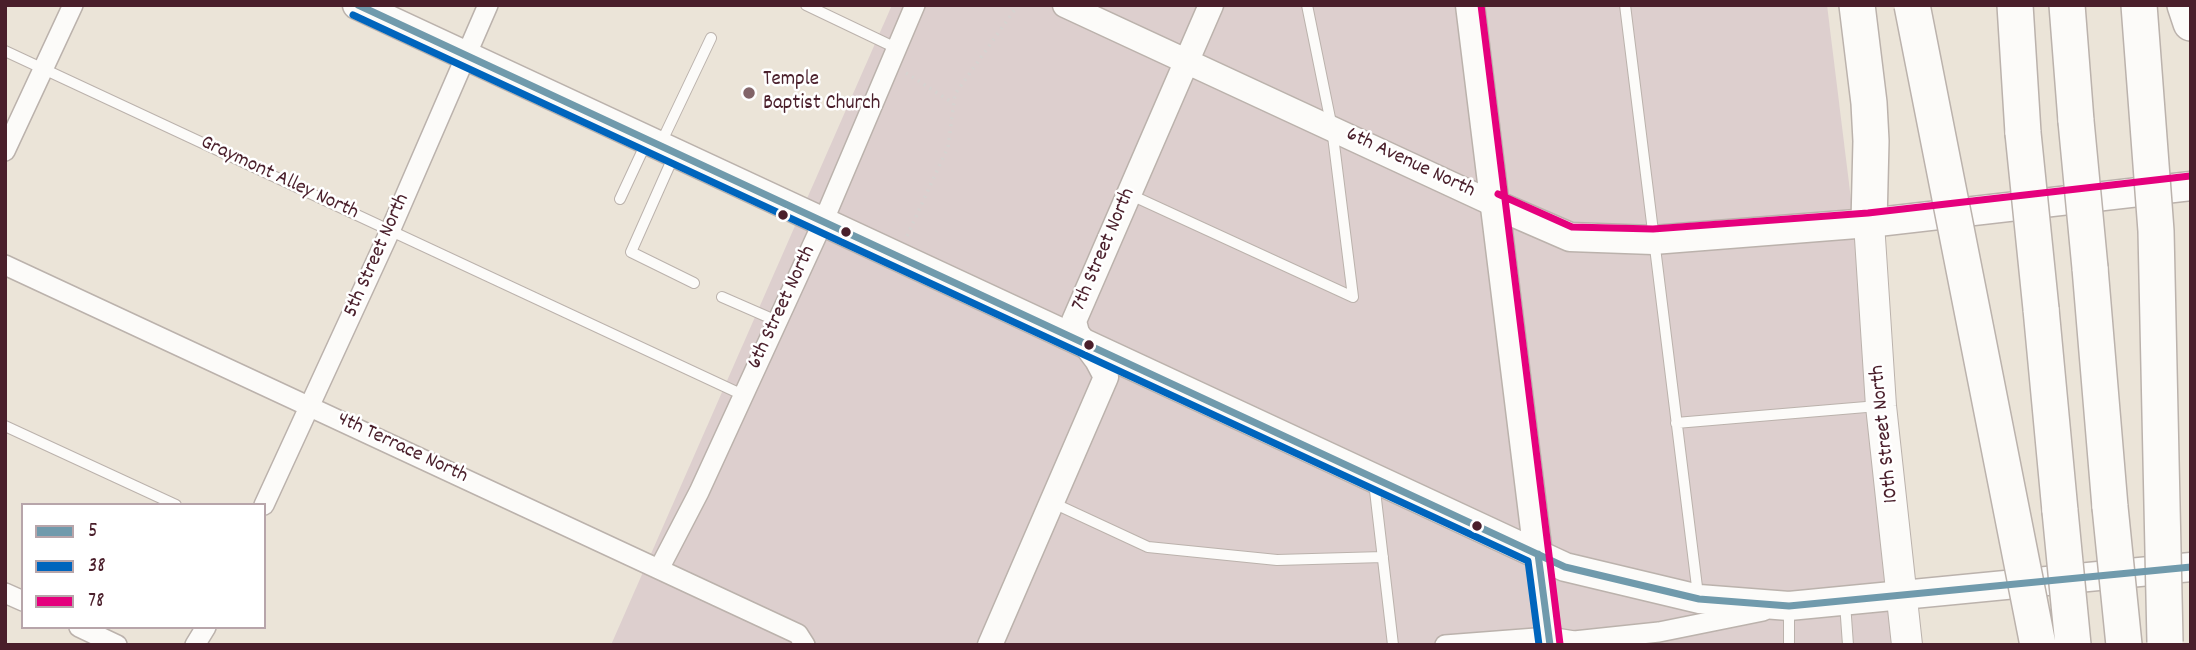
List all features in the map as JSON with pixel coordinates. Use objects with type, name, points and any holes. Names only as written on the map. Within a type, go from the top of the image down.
[{"type":"highway","points":[[1857,5],[1871,141],[1869,223]]},
{"type":"highway","points":[[1912,5],[2038,645]]},
{"type":"highway","points":[[2015,5],[2023,133],[2073,645]]},
{"type":"highway","points":[[2067,5],[2124,645]]},
{"type":"highway","points":[[2140,5],[2157,231],[2165,643]]},
{"type":"highway","points":[[2185,5],[2191,23]]},
{"type":"main road","points":[[356,5],[1565,567],[1699,599],[1789,606],[2191,567]]},
{"type":"main road","points":[[1470,5],[1538,554]]},
{"type":"main road","name":"6th Avenue North","points":[[1494,204],[1570,237],[1653,240],[1869,223],[2191,186]]},
{"type":"main road","name":"10th Street North","points":[[1869,223],[1881,406],[1907,645]]},
{"type":"street","points":[[5,151],[73,5]]},
{"type":"street","name":"5th Street North","points":[[265,503],[390,231],[488,5]]},
{"type":"street","name":"6th Street North","points":[[659,569],[699,492],[823,222],[915,5]]},
{"type":"street","name":"6th Avenue North","points":[[1065,5],[1494,204]]},
{"type":"street","name":"7th Street North","points":[[990,645],[1106,377],[1077,333],[1074,321],[1211,5]]},
{"type":"street","name":"4th Terrace North","points":[[5,265],[659,569],[802,639]]},
{"type":"street","points":[[1538,554],[1549,641]]},
{"type":"street","points":[[5,593],[21,600]]},
{"type":"street","points":[[1445,645],[1574,642],[1658,632],[1789,606]]},
{"type":"street","points":[[83,629],[117,645]]},
{"type":"street","points":[[195,645],[205,629]]},
{"type":"lane","points":[[806,5],[893,55]]},
{"type":"lane","points":[[1128,194],[1353,297],[1332,128],[1307,5]]},
{"type":"lane","points":[[1625,5],[1699,599]]},
{"type":"lane","points":[[694,283],[631,252],[661,146],[711,38]]},
{"type":"lane","name":"Graymont Alley North","points":[[5,51],[743,395]]},
{"type":"lane","points":[[620,200],[661,146]]},
{"type":"lane","points":[[722,297],[777,321]]},
{"type":"lane","points":[[1676,424],[1881,406]]},
{"type":"lane","points":[[5,426],[172,503]]},
{"type":"lane","points":[[1374,478],[1393,645]]},
{"type":"lane","points":[[1051,502],[1148,547],[1277,560],[1383,557]]},
{"type":"lane","points":[[1845,601],[1848,645]]},
{"type":"lane","points":[[1789,606],[1790,645]]},
{"type":"path","points":[[897,256],[948,147],[955,94],[1018,5]]},
{"type":"path","points":[[893,55],[953,103]]},
{"type":"shaded area","points":[[892,5],[1827,5],[1906,645],[611,645]]},
{"type":"transit line","name":"5","points":[[358,5],[1565,567],[1699,599],[1789,606],[2191,567]]},
{"type":"transit line","name":"78","points":[[1481,5],[1560,644]]},
{"type":"transit line","name":"38","points":[[353,15],[1528,561],[1539,645]]},
{"type":"transit line","name":"78","points":[[1498,194],[1572,227],[1653,229],[1868,213],[2190,176]]},
{"type":"transit line","name":"5","points":[[1538,554],[1550,645]]},
{"type":"place","name":"Temple Baptist Church","points":[[749,93]]}]
